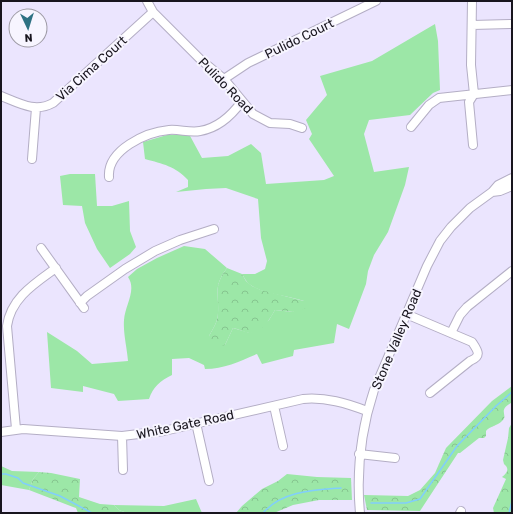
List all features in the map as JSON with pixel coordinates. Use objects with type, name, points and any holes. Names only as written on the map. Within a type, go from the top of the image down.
[{"type":"street","name":"Pulido Road","points":[[148,1],[153,12],[200,59],[224,79],[253,114],[270,123],[290,124],[302,128]]},
{"type":"street","name":"Pulido Court","points":[[224,79],[248,63],[376,1]]},
{"type":"street","points":[[472,1],[471,65],[474,94],[469,102],[473,145]]},
{"type":"street","name":"Via Cima Court","points":[[36,108],[46,107],[53,103],[153,12]]},
{"type":"street","points":[[472,25],[512,24]]},
{"type":"street","points":[[411,127],[429,105],[438,98],[512,90]]},
{"type":"street","points":[[1,96],[36,108],[32,158]]},
{"type":"street","points":[[110,177],[109,169],[115,158],[133,142],[157,132],[170,130],[200,131],[225,120],[234,112],[242,101]]},
{"type":"street","name":"Stone Valley Road","points":[[360,513],[358,493],[359,454],[367,411],[374,390],[426,266],[440,241],[463,214],[492,192],[498,185],[512,178]]},
{"type":"street","name":"Stone Valley Road","points":[[492,192],[500,191],[512,186]]},
{"type":"street","points":[[41,248],[82,306],[87,296],[125,269],[155,251],[180,240],[214,229]]},
{"type":"street","points":[[16,429],[7,326],[8,319],[10,312],[21,296],[56,268]]},
{"type":"street","points":[[451,333],[460,315],[467,307],[512,271]]},
{"type":"street","points":[[406,314],[472,342],[477,348],[478,356],[430,393]]},
{"type":"street","name":"White Gate Road","points":[[1,432],[16,429],[34,429],[122,436],[164,431],[303,399],[324,399],[337,401],[367,411]]},
{"type":"street","points":[[274,406],[283,446]]},
{"type":"street","points":[[196,423],[209,481]]},
{"type":"street","points":[[122,436],[123,470]]},
{"type":"street","points":[[359,454],[395,458]]},
{"type":"green space","points":[[435,24],[438,41],[440,90],[433,93],[410,115],[369,120],[364,134],[374,172],[409,167],[405,185],[388,232],[374,255],[368,271],[366,284],[349,329],[337,324],[334,343],[294,350],[293,356],[262,364],[257,354],[232,364],[212,369],[205,369],[204,365],[189,358],[172,359],[172,375],[158,385],[149,399],[118,401],[114,394],[83,386],[83,392],[51,388],[47,332],[77,351],[92,364],[128,361],[124,320],[131,292],[128,277],[137,269],[184,246],[205,249],[227,268],[218,285],[218,316],[209,336],[225,345],[233,328],[250,333],[269,320],[275,310],[293,312],[304,301],[258,289],[249,284],[242,274],[255,274],[265,269],[267,261],[261,238],[258,199],[226,188],[176,192],[188,187],[188,180],[183,175],[163,164],[145,159],[143,142],[167,135],[189,134],[202,158],[228,156],[251,144],[261,153],[266,184],[324,180],[334,176],[309,139],[312,134],[306,120],[327,95],[320,76],[372,61]]},
{"type":"green space","points":[[70,174],[95,174],[97,206],[112,206],[129,201],[130,231],[136,247],[130,254],[110,268],[97,249],[85,223],[82,206],[63,205],[60,176]]},
{"type":"green space","points":[[227,268],[242,274],[246,281],[252,286],[261,290],[304,301],[306,308],[293,312],[275,310],[271,318],[261,329],[253,333],[249,333],[233,328],[225,345],[217,347],[211,344],[209,336],[218,316],[218,285]]},
{"type":"green space","points":[[512,386],[512,406],[511,403],[505,408],[504,419],[500,423],[488,429],[484,438],[479,438],[458,453],[420,511],[367,510],[364,495],[408,496],[420,490],[435,473],[446,448],[492,401]]},
{"type":"green space","points":[[512,423],[512,513],[494,513],[493,508],[506,479],[502,477],[507,469],[503,460],[509,428]]},
{"type":"green space","points":[[1,466],[12,471],[39,472],[33,479],[29,490],[1,485]]},
{"type":"green space","points":[[39,472],[80,479],[79,497],[100,504],[114,505],[119,510],[127,513],[78,513],[76,508],[29,490],[33,479]]},
{"type":"green space","points":[[287,474],[351,478],[352,500],[319,500],[293,505],[274,513],[236,513],[262,489],[278,481]]},
{"type":"green space","points":[[196,499],[202,513],[127,513],[119,510],[114,505],[164,506]]},
{"type":"waterway","points":[[371,503],[406,503],[420,499],[457,446],[496,406],[512,392]]},
{"type":"waterway","points":[[1,474],[18,478],[23,483],[60,496],[92,513]]},
{"type":"waterway","points":[[263,513],[279,500],[289,496],[309,491],[341,488]]},
{"type":"waterway","points":[[509,513],[512,501]]}]
